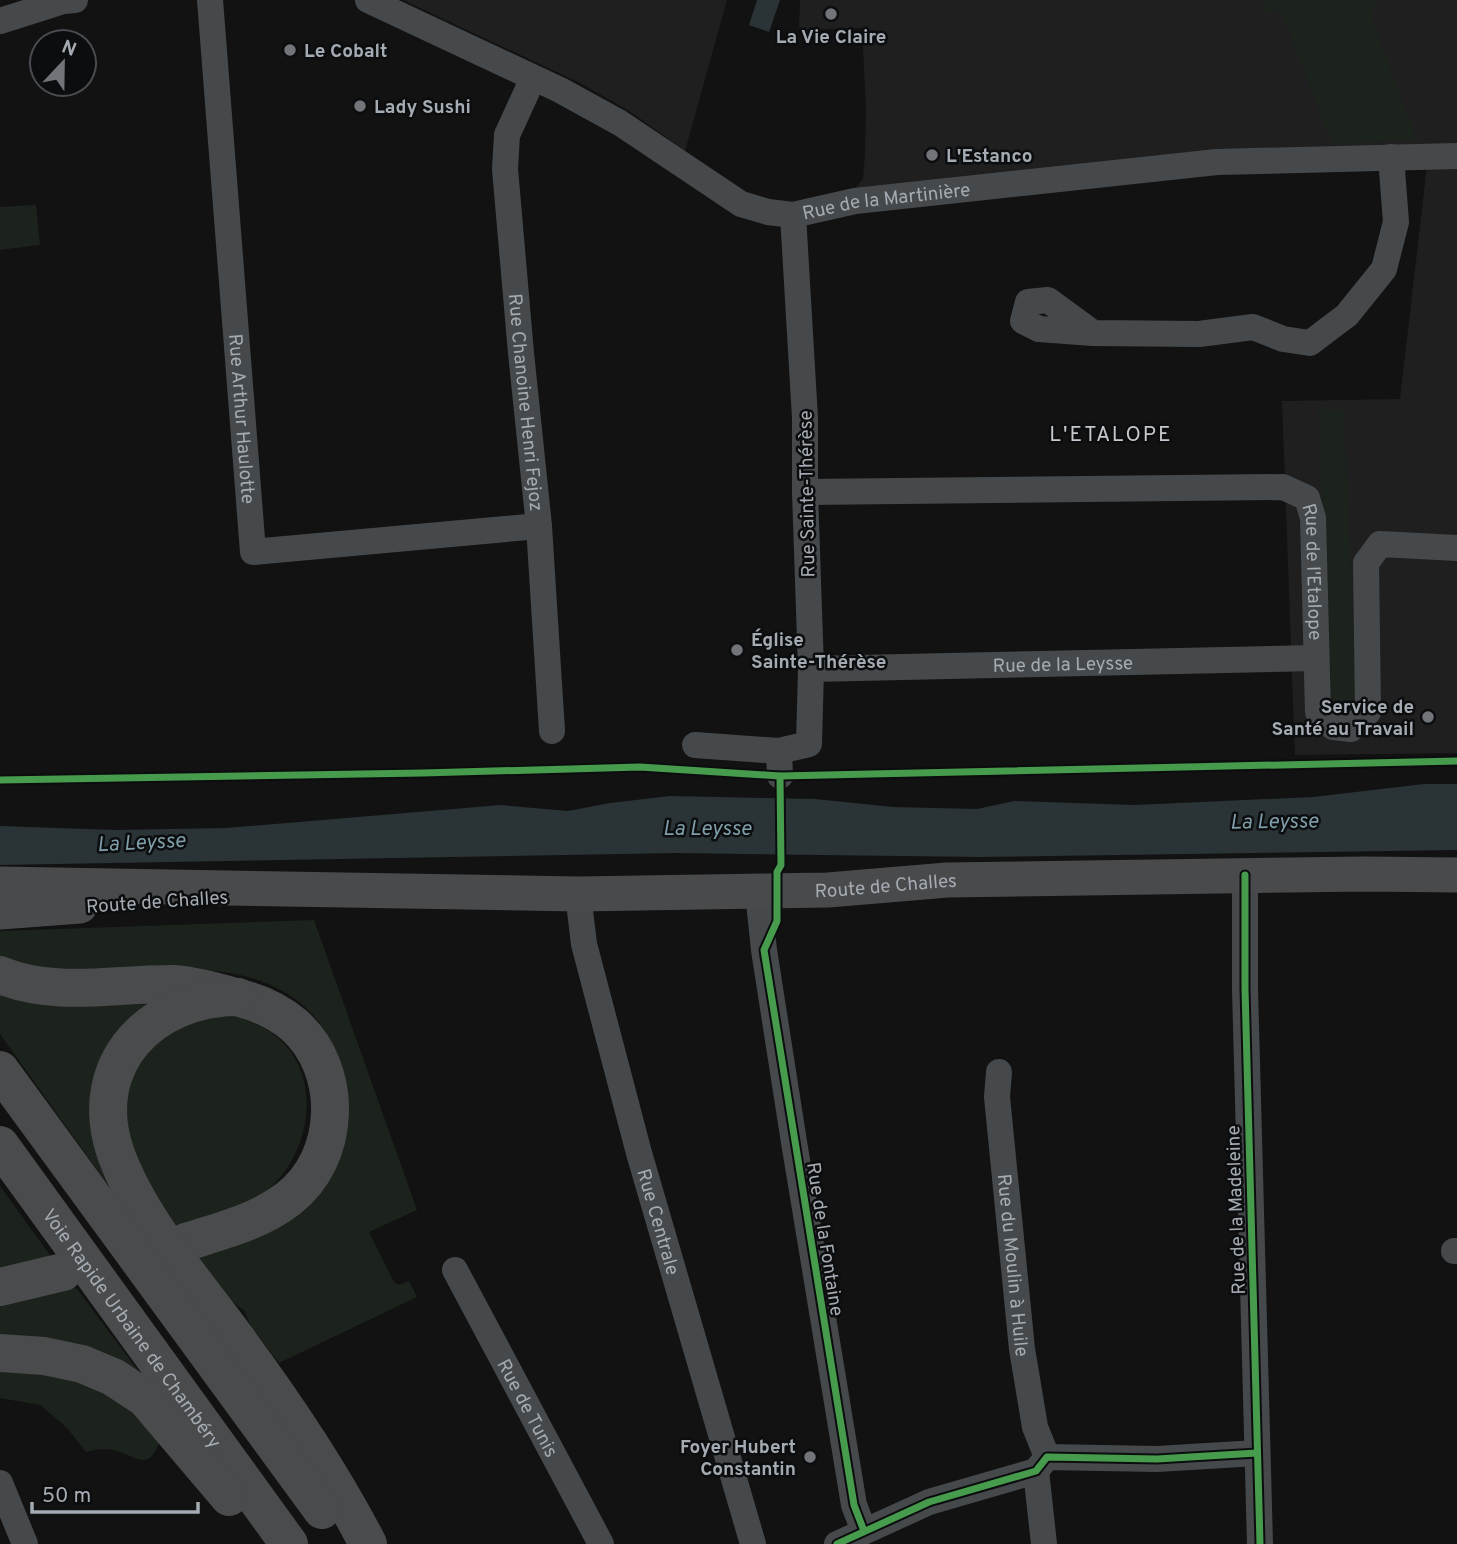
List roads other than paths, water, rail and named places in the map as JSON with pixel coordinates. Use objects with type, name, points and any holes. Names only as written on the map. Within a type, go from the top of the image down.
[{"type":"highway","points":[[0,975],[44,988],[104,989],[174,984],[238,997],[267,1007],[282,1016],[304,1035],[312,1046],[328,1088],[330,1114],[326,1141],[310,1175],[292,1196],[257,1219],[186,1242]]},
{"type":"highway","points":[[238,997],[217,998],[185,1006],[162,1017],[139,1033],[122,1056],[111,1083],[107,1115],[110,1133],[124,1173],[138,1200],[190,1277],[245,1350],[345,1499],[368,1544]]},
{"type":"highway","points":[[0,1070],[304,1484],[344,1544]]},
{"type":"highway","name":"Voie Rapide Urbaine de Chambéry","points":[[0,1145],[289,1544]]},
{"type":"highway","points":[[0,1287],[63,1272]]},
{"type":"highway","points":[[0,1353],[44,1356],[82,1364],[113,1377],[145,1398],[270,1544]]},
{"type":"main road","name":"Route de Challes","points":[[0,884],[578,894],[828,890],[947,880],[1365,873],[1457,876]]},
{"type":"main road","name":"Route de Challes","points":[[0,912],[313,890]]},
{"type":"street","points":[[0,21],[67,0]]},
{"type":"street","name":"Rue Arthur Haulotte","points":[[210,0],[253,552],[539,526]]},
{"type":"street","name":"Rue de la Martinière","points":[[368,0],[620,122],[741,204],[768,212],[793,215],[855,201],[1217,162],[1457,156]]},
{"type":"street","name":"Rue Chanoine Henri Fejoz","points":[[533,78],[512,122],[505,148],[521,353],[539,526],[552,731]]},
{"type":"street","points":[[1093,333],[1199,334],[1253,327],[1283,339],[1310,343],[1347,315],[1384,269],[1396,222],[1391,157]]},
{"type":"street","name":"Rue Sainte-Thérèse","points":[[695,745],[779,764],[808,744],[811,669],[805,418],[793,215]]},
{"type":"street","name":"Rue de l'Etalope","points":[[805,492],[1283,487],[1307,498],[1313,518],[1318,712],[1333,727],[1351,729],[1368,712],[1366,563],[1380,544],[1457,548]]},
{"type":"street","name":"Rue de la Leysse","points":[[811,669],[1316,658]]},
{"type":"street","name":"Rue de la Madeleine","points":[[1245,876],[1245,989],[1260,1544]]},
{"type":"street","name":"Rue de la Fontaine","points":[[758,892],[764,950],[800,1182],[854,1505],[864,1531]]},
{"type":"street","name":"Rue Centrale","points":[[578,894],[584,944],[639,1153],[753,1544]]},
{"type":"street","name":"Rue du Moulin à Huile","points":[[999,1072],[997,1097],[1023,1349],[1042,1464],[1044,1544]]},
{"type":"street","name":"Rue de Tunis","points":[[455,1270],[601,1544]]},
{"type":"street","points":[[837,1544],[929,1502],[1042,1464],[1257,1453]]},
{"type":"street","points":[[0,1483],[25,1544]]},
{"type":"water","points":[[757,0],[780,0],[769,32],[749,25]]},
{"type":"water","name":"La Leysse","points":[[1424,784],[1457,784],[1457,850],[980,857],[676,853],[0,865],[0,826],[115,830],[226,828],[501,805],[568,811],[670,796],[815,799],[893,807],[977,809],[1014,801],[1134,805],[1313,797]]},
{"type":"place","name":"La Vie Claire","points":[[831,14]]},
{"type":"place","name":"Le Cobalt","points":[[290,50]]},
{"type":"place","name":"Lady Sushi","points":[[360,106]]},
{"type":"place","name":"L'Estanco","points":[[932,155]]},
{"type":"place","name":"Église Sainte-Thérèse","points":[[737,650]]},
{"type":"place","name":"Service de Santé au Travail","points":[[1428,717]]},
{"type":"place","name":"Foyer Hubert Constantin","points":[[810,1457]]},
{"type":"district","name":"L'ETALOPE","points":[[1111,434]]}]
